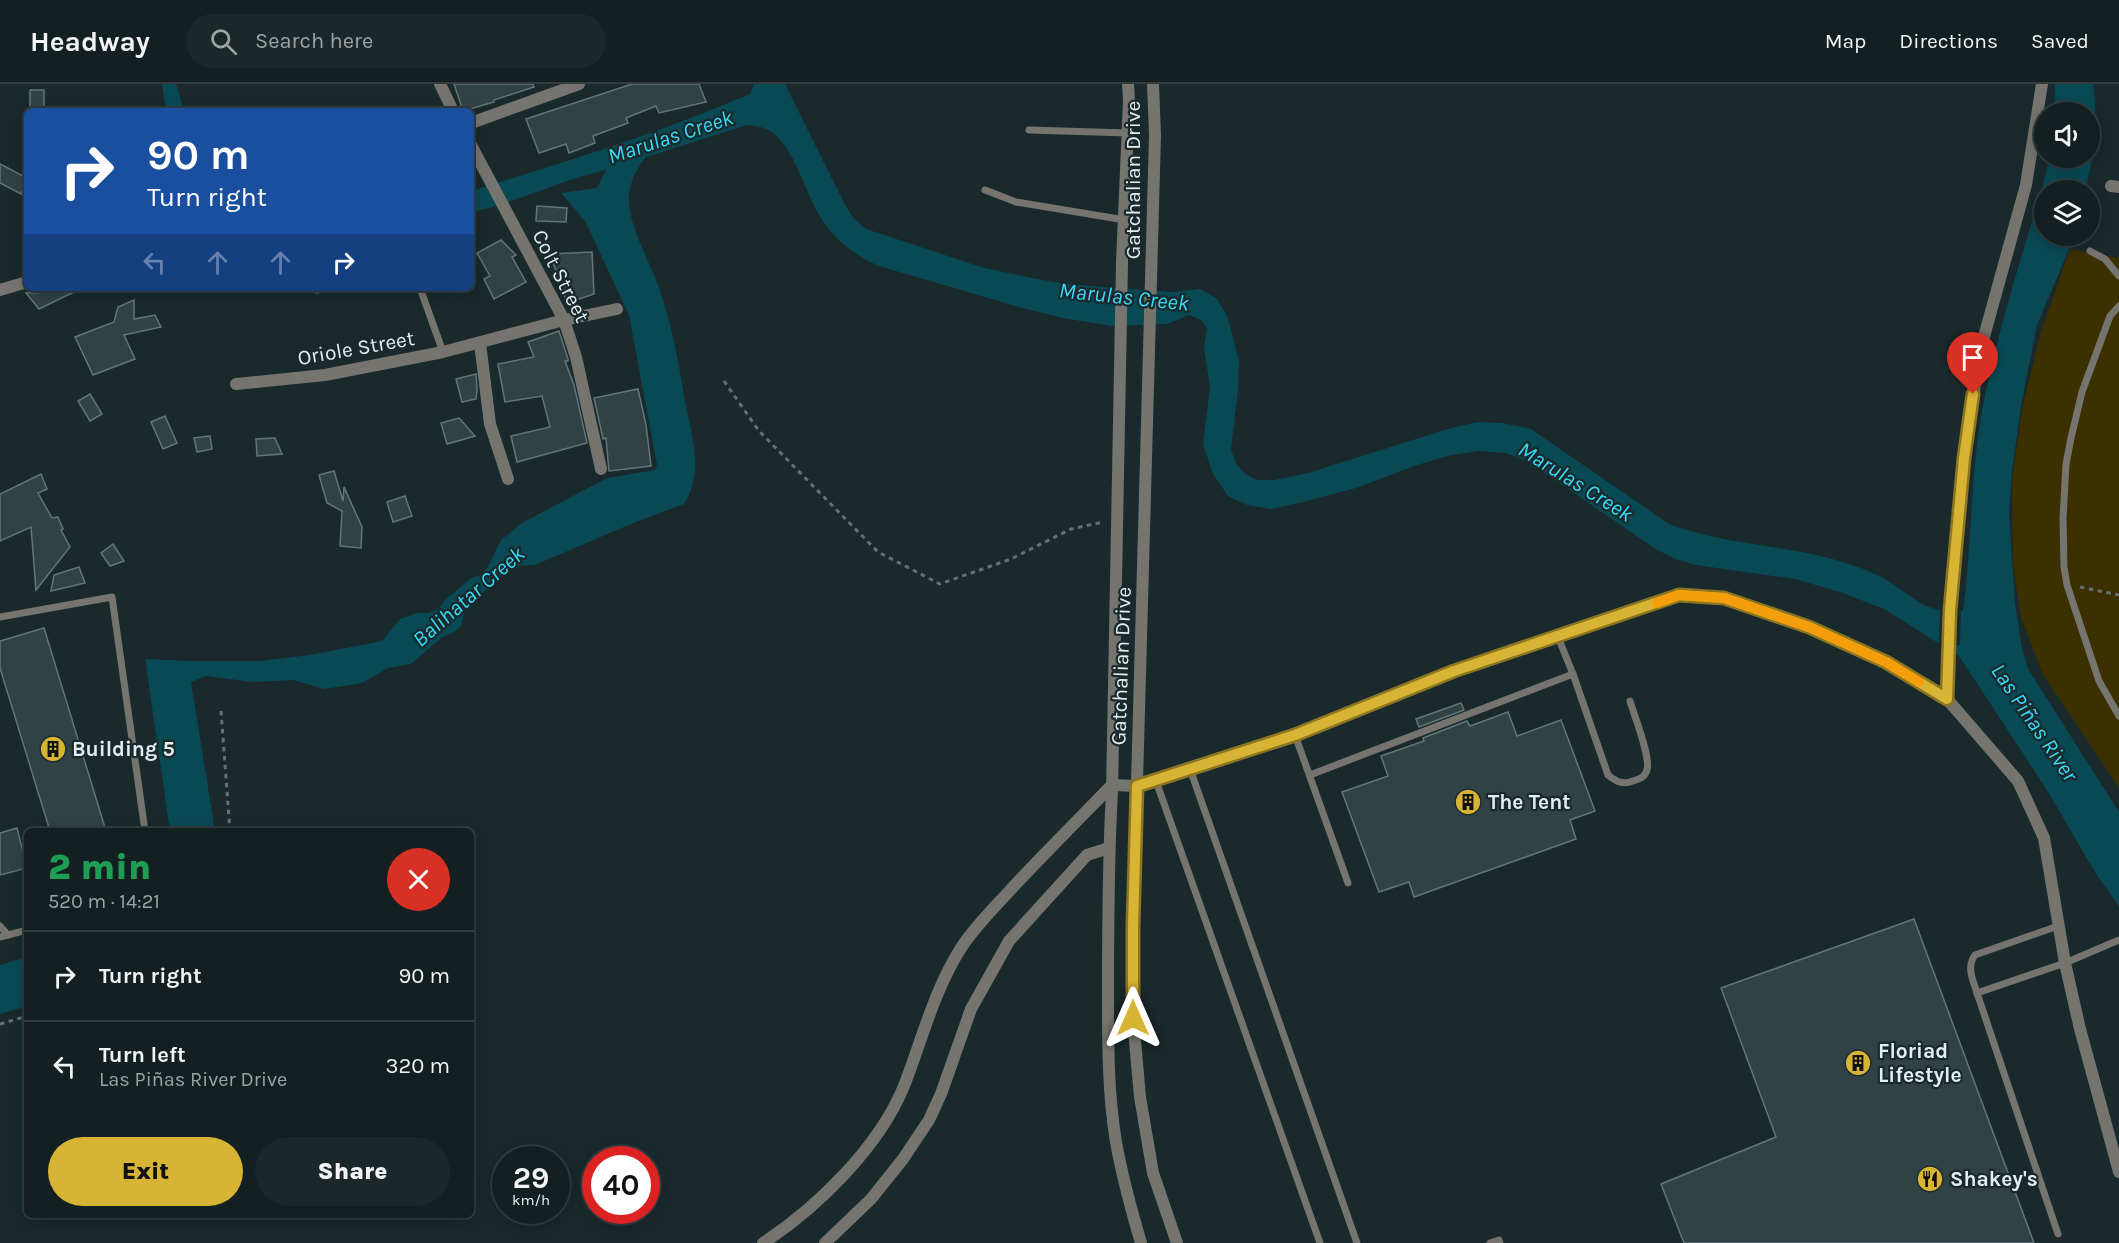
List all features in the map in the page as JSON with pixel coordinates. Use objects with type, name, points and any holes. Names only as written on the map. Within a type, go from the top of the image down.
[{"type":"street","points":[[440,84],[452,108]]},
{"type":"street","points":[[474,122],[579,84]]},
{"type":"street","name":"Gatchalian Drive","points":[[1128,84],[1109,848],[1108,1007],[1111,1101],[1123,1180],[1141,1243]]},
{"type":"street","name":"Gatchalian Drive","points":[[1153,84],[1155,135],[1133,926],[1133,1018],[1140,1097],[1153,1173],[1178,1243]]},
{"type":"street","points":[[1947,699],[1950,610],[1964,458],[1980,351],[2026,185],[2042,84]]},
{"type":"street","name":"Colt Street","points":[[474,151],[564,320],[576,357],[601,469]]},
{"type":"street","points":[[0,290],[24,283]]},
{"type":"street","name":"Oriole Street","points":[[236,384],[325,375],[443,352],[564,320],[616,309]]},
{"type":"street","points":[[480,343],[490,424],[508,479]]},
{"type":"street","points":[[763,1243],[804,1213],[863,1152],[894,1106],[903,1088],[934,1002],[961,948],[989,914],[1112,785],[1137,786],[1156,781],[1295,735],[1454,671],[1679,595],[1724,598],[1820,632],[1886,662],[1947,699],[2018,781],[2044,838],[2065,963],[2083,1040],[2119,1172]]},
{"type":"street","points":[[825,1243],[871,1199],[929,1120],[941,1094],[971,1009],[1009,941],[1087,855],[1109,848]]},
{"type":"lane","points":[[1029,130],[1128,133]]},
{"type":"lane","points":[[985,190],[1016,202],[1125,220]]},
{"type":"lane","points":[[2090,251],[2105,259],[2119,276]]},
{"type":"lane","points":[[421,291],[443,352]]},
{"type":"lane","points":[[2119,306],[2110,316],[2082,392],[2066,464],[2063,519],[2064,567],[2067,585],[2099,681],[2119,716]]},
{"type":"lane","points":[[0,617],[112,597],[146,828]]},
{"type":"lane","points":[[1558,637],[1608,775],[1618,783],[1625,784],[1641,778],[1647,772],[1648,762],[1630,701]]},
{"type":"lane","points":[[1310,775],[1573,674]]},
{"type":"lane","points":[[1295,735],[1348,883]]},
{"type":"lane","points":[[1190,769],[1357,1243]]},
{"type":"lane","points":[[1156,781],[1320,1243]]},
{"type":"lane","points":[[0,926],[4,936],[24,931]]},
{"type":"lane","points":[[2058,926],[1975,955],[1970,963],[1970,971],[1977,993],[2058,1234]]},
{"type":"lane","points":[[1977,993],[2065,963],[2119,940]]},
{"type":"lane","points":[[1490,1243],[1499,1240],[1500,1243]]},
{"type":"path","points":[[724,381],[759,431],[878,552],[940,584],[1011,559],[1071,529],[1118,519]]},
{"type":"path","points":[[2067,585],[2119,595]]},
{"type":"path","points":[[221,711],[230,828]]},
{"type":"path","points":[[0,1024],[24,1017]]},
{"type":"shaded area","points":[[2070,249],[2119,258],[2119,788],[2042,673],[2021,617],[2013,565],[2012,479],[2023,404],[2041,332]]},
{"type":"water","points":[[162,84],[176,84],[183,108],[166,108]]},
{"type":"water","points":[[754,84],[785,84],[845,205],[854,219],[866,229],[981,267],[1017,275],[1059,283],[1103,287],[1172,292],[1200,289],[1216,298],[1227,315],[1239,361],[1231,449],[1236,464],[1245,474],[1257,480],[1274,480],[1308,473],[1451,428],[1478,422],[1503,423],[1531,429],[1669,524],[1720,538],[1825,557],[1850,564],[1883,578],[1931,608],[1943,610],[1963,611],[1973,486],[1982,411],[1995,352],[2034,215],[2034,246],[2070,246],[2037,325],[2022,400],[2012,471],[2009,514],[2015,603],[2022,648],[2028,669],[2119,812],[2119,906],[2096,874],[2045,787],[1959,656],[1884,609],[1840,592],[1795,579],[1696,565],[1675,559],[1654,548],[1529,462],[1506,453],[1479,451],[1451,455],[1356,488],[1303,502],[1271,509],[1247,505],[1228,496],[1213,474],[1203,444],[1210,387],[1204,347],[1207,329],[1201,320],[1189,315],[1167,324],[1111,326],[1063,318],[879,266],[848,248],[828,229],[782,142],[767,129],[747,125],[646,157],[636,173],[630,190],[629,203],[634,226],[669,320],[693,440],[694,478],[684,504],[535,565],[517,566],[507,571],[470,604],[464,613],[461,626],[454,632],[442,637],[411,664],[388,668],[362,683],[324,689],[293,680],[253,682],[206,676],[191,682],[215,828],[170,828],[145,659],[260,661],[310,655],[382,641],[400,619],[417,613],[429,613],[439,608],[470,579],[480,575],[487,568],[501,540],[522,523],[607,478],[655,470],[657,465],[629,315],[585,221],[561,193],[597,188],[606,170],[474,211],[474,190],[577,158],[750,94]]},
{"type":"water","points":[[2055,84],[2093,84],[2094,102],[2054,102]]},
{"type":"water","points":[[2047,168],[2090,168],[2087,180],[2044,180]]},
{"type":"water","points":[[24,958],[24,1007],[0,1014],[0,965]]},
{"type":"pier","points":[[1940,609],[1961,610],[1960,645],[1939,645]]},
{"type":"building","points":[[454,84],[533,84],[534,87],[494,100],[494,102],[473,108],[462,108]]},
{"type":"building","points":[[632,84],[699,84],[706,102],[659,113],[656,106],[626,118],[628,123],[593,136],[595,143],[569,153],[566,144],[539,153],[526,119]]},
{"type":"building","points":[[30,90],[44,90],[44,108],[30,108]]},
{"type":"building","points":[[0,164],[24,176],[21,194],[0,183]]},
{"type":"building","points":[[537,206],[567,208],[566,222],[536,221]]},
{"type":"building","points":[[501,240],[516,255],[512,257],[526,282],[494,299],[484,279],[490,276],[477,253]]},
{"type":"building","points":[[592,252],[594,294],[567,303],[550,254]]},
{"type":"building","points":[[76,291],[39,309],[26,293]]},
{"type":"building","points":[[134,300],[134,319],[155,315],[161,327],[124,335],[135,359],[93,375],[75,337],[114,322],[118,307]]},
{"type":"building","points":[[559,331],[568,359],[565,361],[574,385],[587,443],[517,462],[511,436],[550,427],[542,396],[505,402],[498,364],[534,357],[528,342]]},
{"type":"building","points":[[476,374],[476,399],[462,402],[456,379]]},
{"type":"building","points":[[638,389],[646,425],[651,466],[609,471],[606,438],[603,439],[594,398]]},
{"type":"building","points":[[90,394],[102,414],[90,421],[78,401]]},
{"type":"building","points":[[165,416],[177,443],[163,449],[151,422]]},
{"type":"building","points":[[459,418],[475,436],[447,444],[441,423]]},
{"type":"building","points":[[210,436],[212,449],[197,452],[194,438]]},
{"type":"building","points":[[275,438],[282,454],[257,456],[256,439]]},
{"type":"building","points":[[334,471],[343,501],[344,487],[362,527],[361,548],[340,546],[342,511],[327,503],[319,475]]},
{"type":"building","points":[[41,474],[47,489],[38,493],[52,518],[58,517],[63,529],[61,530],[70,547],[36,590],[31,527],[0,541],[0,494]]},
{"type":"building","points":[[405,496],[412,516],[393,522],[387,502]]},
{"type":"building","points":[[113,544],[124,561],[110,566],[101,553]]},
{"type":"building","points":[[79,567],[85,583],[51,591],[54,575]]},
{"type":"building","name":"Building 5","points":[[44,628],[105,828],[49,828],[0,668],[0,641]]},
{"type":"building","points":[[1461,703],[1464,710],[1419,727],[1416,719]]},
{"type":"building","name":"The Tent","points":[[1508,712],[1517,736],[1561,720],[1595,811],[1570,820],[1576,839],[1414,897],[1409,882],[1379,892],[1342,792],[1388,776],[1381,756],[1424,741],[1423,738],[1467,721],[1470,726]]},
{"type":"building","points":[[17,828],[24,856],[24,869],[0,875],[0,833]]},
{"type":"building","name":"Floriad Lifestyle","points":[[1914,919],[2034,1243],[1684,1243],[1661,1184],[1776,1137],[1721,988]]},
{"type":"slow traffic","points":[[1657,603],[1679,595],[1724,598],[1809,627],[1886,662],[1919,682]]},
{"type":"place","name":"Building 5","points":[[53,749]]},
{"type":"place","name":"The Tent","points":[[1468,802]]},
{"type":"place","name":"Floriad Lifestyle","points":[[1858,1063]]},
{"type":"place","name":"Shakey's","points":[[1930,1179]]},
{"type":"route","points":[[1133,1018],[1137,786],[1295,735],[1454,671],[1679,595],[1724,598],[1809,627],[1886,662],[1947,699],[1950,610],[1964,458],[1973,394]]},
{"type":"water label","name":"Marulas Creek","points":[[670,136]]},
{"type":"water label","name":"Marulas Creek","points":[[1124,296]]},
{"type":"water label","name":"Marulas Creek","points":[[1576,481]]},
{"type":"water label","name":"Balihatar Creek","points":[[468,596]]},
{"type":"water label","name":"Las Piñas River","points":[[2035,722]]}]
